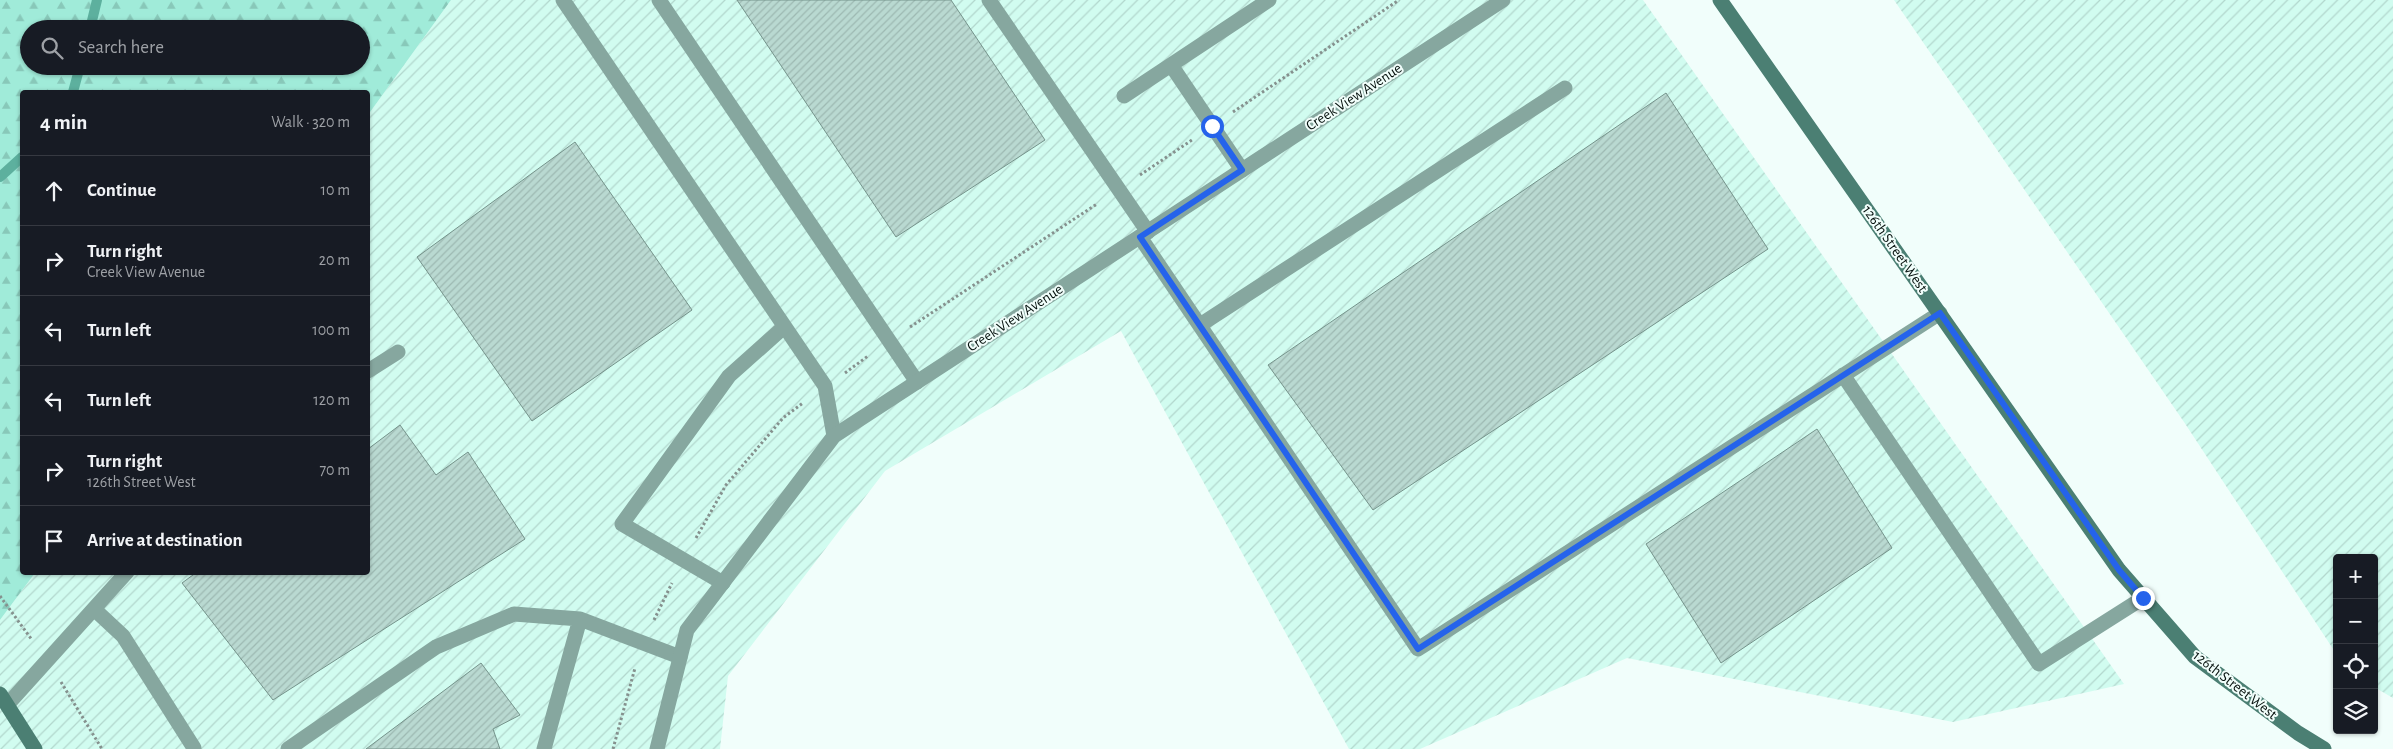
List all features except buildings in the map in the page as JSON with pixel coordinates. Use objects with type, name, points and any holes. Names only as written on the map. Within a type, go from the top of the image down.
[{"type":"street","points":[[563,0],[825,386],[834,436]]},
{"type":"street","points":[[659,0],[917,382]]},
{"type":"street","points":[[989,0],[1144,234],[1200,325],[1418,649],[1940,313]]},
{"type":"street","points":[[1124,96],[1269,0]]},
{"type":"street","name":"Creek View Avenue","points":[[657,749],[687,630],[834,436],[1503,0]]},
{"type":"street","name":"126th Street West","points":[[1720,0],[2119,570],[2195,657],[2298,733],[2324,749]]},
{"type":"street","points":[[1171,65],[1242,170]]},
{"type":"street","points":[[1200,325],[1565,88]]},
{"type":"street","points":[[723,583],[622,524],[729,376],[784,326]]},
{"type":"street","points":[[370,370],[398,352]]},
{"type":"street","points":[[1843,375],[2039,664],[2143,598]]},
{"type":"street","points":[[35,749],[4,699],[94,609],[124,575]]},
{"type":"street","points":[[94,609],[123,636],[194,748]]},
{"type":"street","points":[[288,749],[436,647],[514,614],[580,619],[680,657]]},
{"type":"street","points":[[544,749],[580,619]]},
{"type":"shaded area","points":[[451,0],[1643,0],[2124,684],[1953,722],[1627,658],[1420,749],[1349,749],[1121,331],[885,471],[728,676],[720,749],[0,749],[0,620],[34,575],[370,575],[370,112]]},
{"type":"shaded area","points":[[1894,0],[2393,0],[2393,698],[2378,689],[2378,554],[2333,554],[2333,649],[2184,422]]},
{"type":"green space","points":[[0,0],[451,0],[370,112],[370,90],[20,90],[20,575],[34,575],[0,620]]},
{"type":"waterway","points":[[92,20],[97,0]]},
{"type":"waterway","points":[[74,90],[78,75]]},
{"type":"waterway","points":[[0,177],[20,159]]},
{"type":"route","points":[[1212,126],[1242,170],[1140,237],[1418,649],[1940,313],[2119,570],[2143,598]]}]
